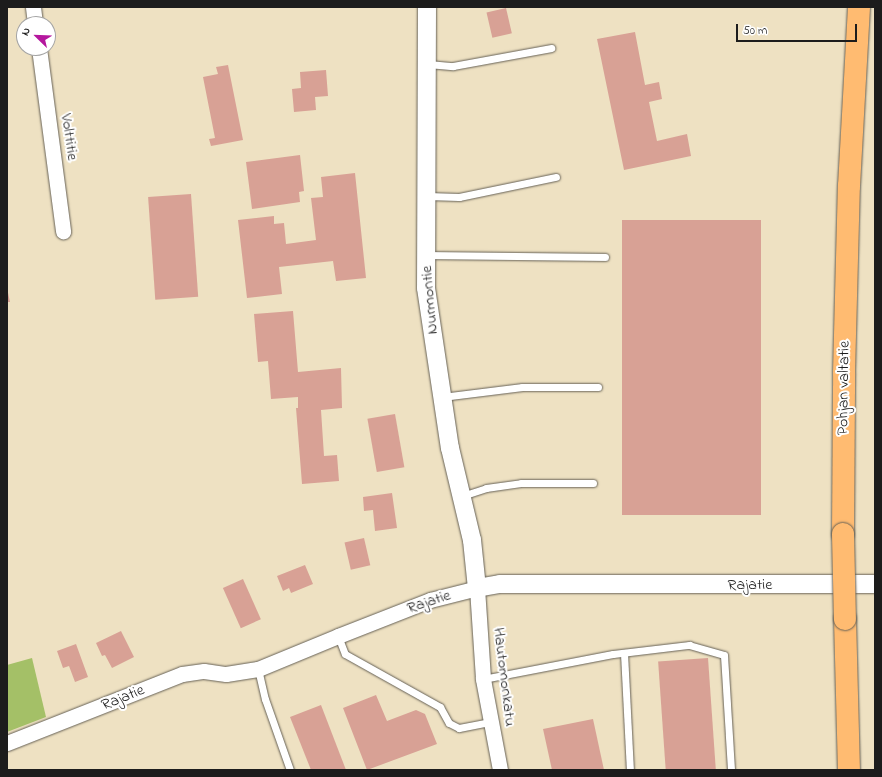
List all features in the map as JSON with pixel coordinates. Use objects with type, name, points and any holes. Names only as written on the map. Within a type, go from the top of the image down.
[{"type":"highway","name":"Pohjan valtatie","points":[[849,770],[843,534],[844,373],[848,225],[858,7]]},
{"type":"street","name":"Nurmontie","points":[[427,7],[425,63],[427,196],[426,288],[441,397],[461,496],[472,540],[476,588]]},
{"type":"street","name":"Volttitie","points":[[40,56],[63,231]]},
{"type":"street","name":"Rajatie","points":[[7,743],[182,674],[204,671],[226,674],[258,669],[430,600],[476,588],[500,584],[875,584]]},
{"type":"street","name":"Hautomonkatu","points":[[476,588],[483,679],[500,770]]},
{"type":"lane","points":[[425,63],[453,66],[551,48]]},
{"type":"lane","points":[[427,196],[459,197],[556,177]]},
{"type":"lane","points":[[426,255],[605,257]]},
{"type":"lane","points":[[441,397],[522,387],[598,387]]},
{"type":"lane","points":[[461,496],[486,488],[521,483],[593,483]]},
{"type":"lane","points":[[338,636],[345,654],[440,707],[449,723],[459,728],[490,722]]},
{"type":"lane","points":[[483,679],[624,653],[689,645],[724,655],[731,770]]},
{"type":"lane","points":[[624,653],[630,770]]},
{"type":"lane","points":[[258,669],[265,699],[290,770]]},
{"type":"green space","points":[[32,658],[46,717],[7,732],[7,665]]},
{"type":"building","points":[[506,8],[512,33],[492,38],[487,12]]},
{"type":"building","points":[[635,32],[645,85],[659,82],[662,99],[649,102],[657,141],[687,134],[691,156],[624,170],[597,39]]},
{"type":"building","points":[[228,65],[243,140],[211,146],[209,139],[215,138],[203,77],[218,74],[216,67]]},
{"type":"building","points":[[326,70],[328,96],[315,97],[316,110],[294,112],[292,89],[301,88],[300,72]]},
{"type":"building","points":[[300,155],[304,191],[299,192],[300,202],[252,209],[246,162]]},
{"type":"building","points":[[355,173],[366,278],[336,281],[333,261],[279,267],[282,294],[247,298],[238,220],[274,216],[274,224],[284,223],[286,244],[316,240],[311,198],[323,197],[321,177]]},
{"type":"building","points":[[191,194],[198,297],[155,300],[148,197]]},
{"type":"building","points":[[622,220],[761,220],[761,515],[622,515]]},
{"type":"building","points":[[7,288],[10,302],[7,302]]},
{"type":"building","points":[[293,311],[298,372],[341,368],[342,408],[321,410],[324,456],[337,455],[339,481],[302,484],[296,408],[298,408],[298,397],[271,399],[268,361],[258,362],[254,314]]},
{"type":"building","points":[[395,414],[404,467],[377,472],[367,419]]},
{"type":"building","points":[[392,493],[397,528],[375,531],[373,510],[364,511],[363,497]]},
{"type":"building","points":[[364,538],[370,565],[351,570],[345,542]]},
{"type":"building","points":[[305,565],[313,584],[291,593],[289,588],[283,591],[277,576]]},
{"type":"building","points":[[243,579],[261,619],[241,628],[223,588]]},
{"type":"building","points":[[121,631],[134,657],[112,668],[105,655],[102,656],[96,643]]},
{"type":"building","points":[[76,644],[88,677],[75,682],[69,666],[63,668],[57,651]]},
{"type":"building","points":[[708,658],[716,770],[666,770],[658,661]]},
{"type":"building","points":[[376,695],[387,721],[416,710],[425,714],[437,744],[367,770],[343,708]]},
{"type":"building","points":[[321,705],[346,770],[311,770],[290,717]]},
{"type":"building","points":[[593,719],[604,770],[552,770],[543,729]]}]
